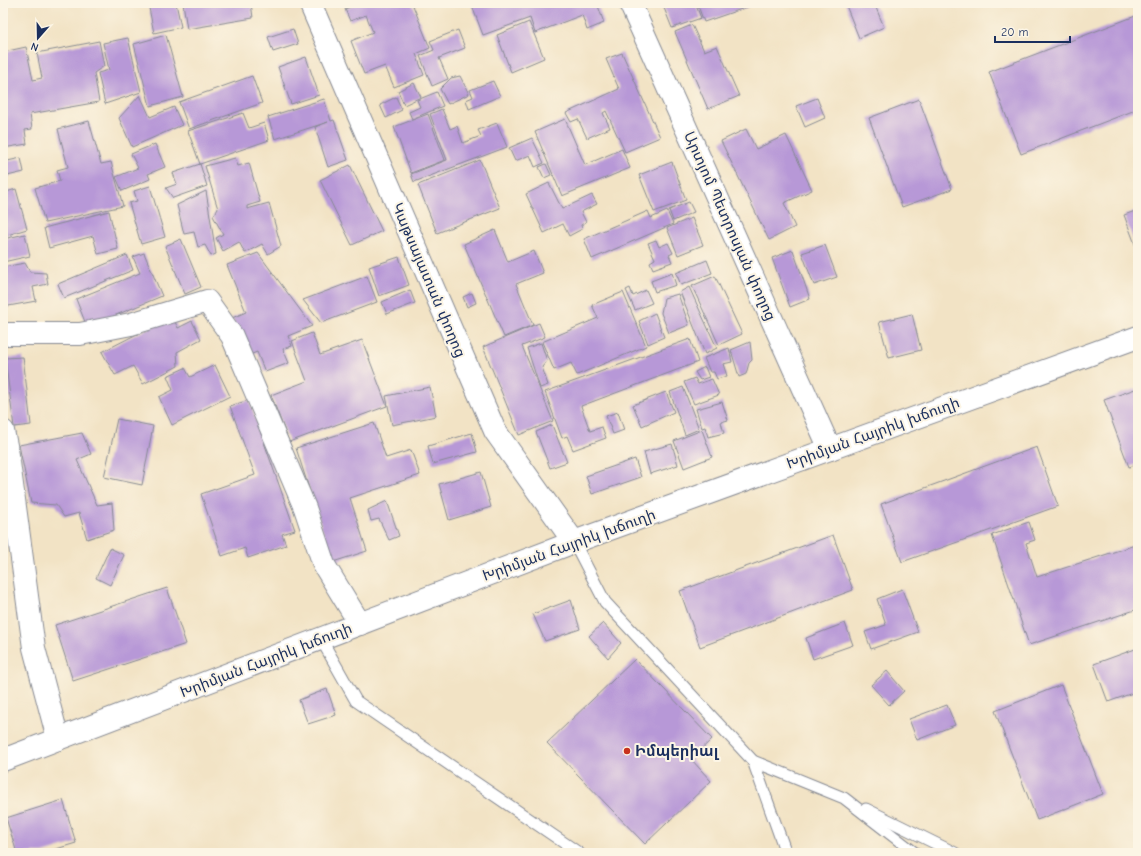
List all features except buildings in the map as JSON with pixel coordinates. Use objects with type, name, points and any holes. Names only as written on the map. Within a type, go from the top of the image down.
[{"type":"main road","name":"Կաթսայատան փողոց","points":[[310,3],[495,431],[574,542]]},
{"type":"main road","name":"Արտյոմ Պետրոսյան փողոց","points":[[630,3],[830,449]]},
{"type":"main road","points":[[3,334],[80,334],[131,324],[207,301],[232,336],[305,508],[324,565],[360,624]]},
{"type":"main road","name":"Խրիմյան Հայրիկ խճուղի","points":[[3,760],[574,542],[1138,337]]},
{"type":"main road","points":[[3,431],[8,455],[34,648],[58,739]]},
{"type":"lane","points":[[574,542],[605,602],[753,761],[786,853]]},
{"type":"lane","points":[[321,638],[356,701],[579,853]]},
{"type":"lane","points":[[753,761],[844,798],[955,853]]},
{"type":"lane","points":[[844,798],[915,853]]},
{"type":"place","name":"Իմպերիալ","points":[[627,751]]}]
